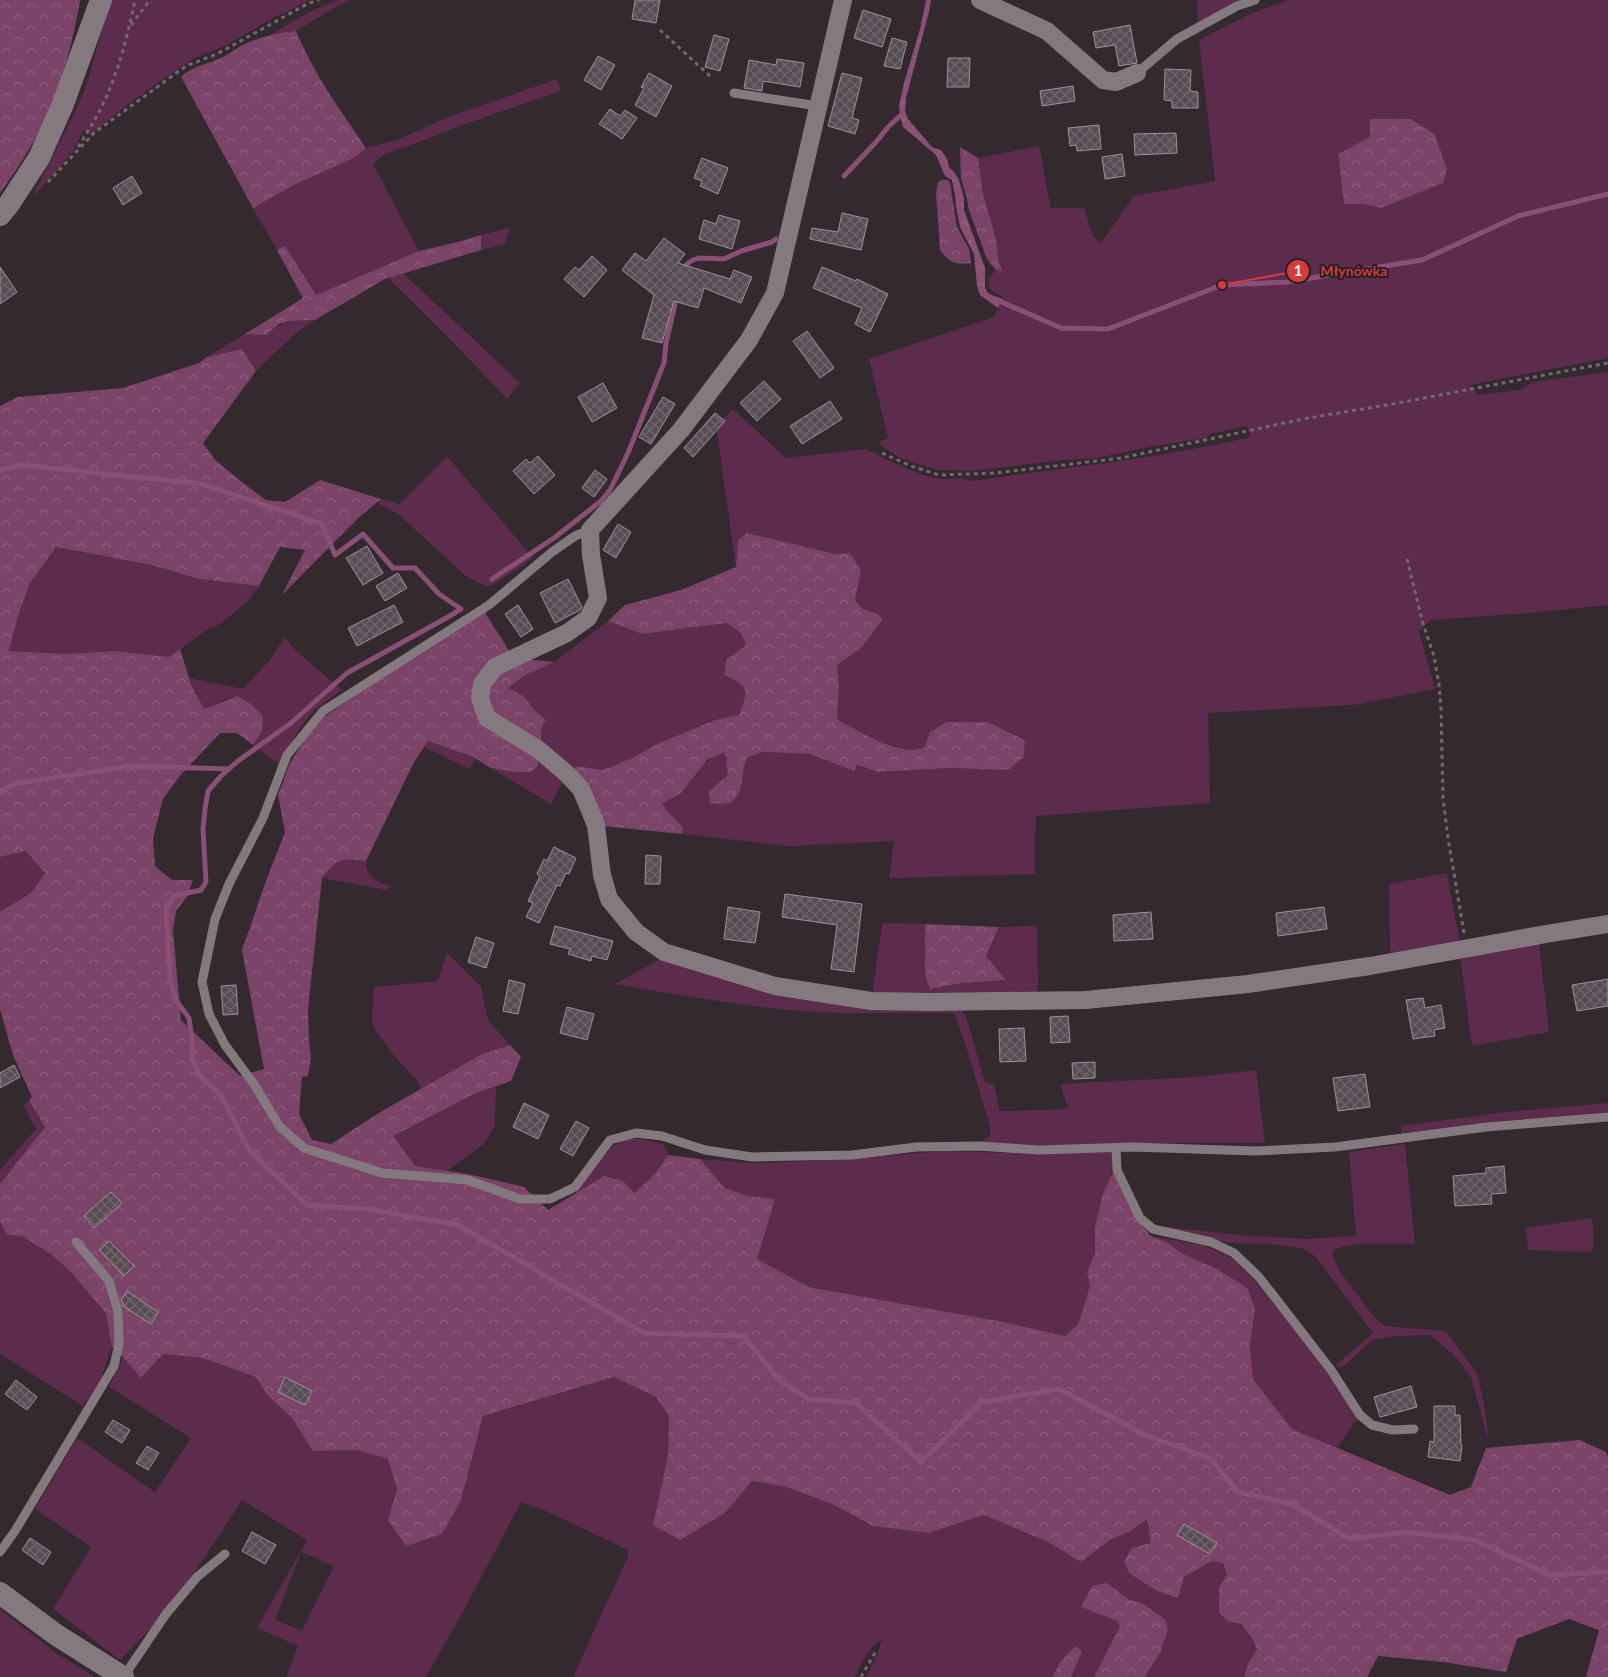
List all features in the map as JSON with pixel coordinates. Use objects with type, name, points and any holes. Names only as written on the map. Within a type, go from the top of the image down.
[{"type":"street","points":[[0,215],[10,204],[39,158],[63,104],[101,0]]},
{"type":"street","points":[[843,0],[775,293],[749,340],[681,430],[590,530],[591,555],[598,598],[588,618],[567,633],[495,667],[482,684],[480,698],[487,718],[539,750],[566,773],[581,789],[596,825],[602,875],[609,899],[636,932],[664,952],[775,986],[871,1001],[930,1002],[1086,1000],[1248,984],[1370,966],[1608,924]]},
{"type":"street","points":[[980,0],[1048,32],[1103,80],[1116,82],[1137,72]]},
{"type":"street","points":[[0,1592],[55,1634],[123,1677]]},
{"type":"lane","points":[[1137,72],[1177,39],[1237,6],[1255,0]]},
{"type":"lane","points":[[734,94],[818,106]]},
{"type":"lane","points":[[590,530],[575,536],[552,552],[489,604],[323,710],[288,755],[262,818],[229,884],[215,919],[202,982],[209,1014],[225,1045],[254,1084],[280,1127],[304,1148],[382,1173],[468,1180],[520,1199],[550,1199],[575,1187],[610,1140],[636,1133],[662,1136],[705,1150],[752,1157],[852,1155],[916,1147],[978,1146],[1039,1150],[1132,1147],[1255,1151],[1335,1147],[1486,1127],[1608,1117]]},
{"type":"lane","points":[[1116,1148],[1117,1170],[1140,1218],[1153,1229],[1211,1242],[1234,1253],[1259,1277],[1331,1370],[1360,1415],[1372,1426],[1393,1430],[1414,1429]]},
{"type":"lane","points":[[0,1552],[15,1531],[114,1366],[119,1344],[118,1312],[108,1281],[76,1242]]},
{"type":"lane","points":[[123,1677],[166,1614],[197,1577],[225,1554]]},
{"type":"path","points":[[74,154],[99,112],[116,70],[135,0]]},
{"type":"path","points":[[129,27],[150,0]]},
{"type":"path","points":[[47,184],[94,133],[186,66],[216,54],[310,3],[319,0]]},
{"type":"path","points":[[660,30],[711,77]]},
{"type":"path","points":[[882,453],[911,466],[939,475],[996,473],[1121,458],[1303,419],[1608,363]]},
{"type":"path","points":[[1407,559],[1423,624],[1434,656],[1439,685],[1443,798],[1467,948]]},
{"type":"path","points":[[861,1677],[876,1651]]},
{"type":"shaded area","points":[[111,0],[309,0],[276,16],[227,45],[195,58],[124,107],[90,135],[83,131],[73,152],[36,194],[34,193],[78,106],[86,86]]},
{"type":"shaded area","points":[[339,0],[351,0],[296,31],[281,32],[268,36],[309,12]]},
{"type":"shaded area","points":[[1197,0],[1255,0],[1198,28]]},
{"type":"shaded area","points":[[1288,0],[1608,0],[1608,358],[1470,385],[1478,395],[1519,390],[1533,382],[1608,372],[1608,605],[1431,620],[1419,631],[1435,689],[1353,705],[1208,713],[1210,803],[1036,816],[1035,874],[889,878],[894,841],[787,846],[682,834],[683,827],[661,803],[706,762],[723,753],[727,758],[727,776],[709,791],[710,804],[731,803],[741,787],[747,758],[762,752],[810,754],[854,771],[857,765],[878,772],[951,768],[1001,770],[1010,769],[1024,757],[1025,739],[988,722],[947,722],[927,744],[919,749],[911,750],[901,749],[877,740],[837,719],[839,685],[836,665],[850,657],[876,613],[863,609],[855,599],[861,571],[849,553],[835,554],[747,533],[738,540],[736,567],[716,426],[733,409],[786,458],[867,449],[892,462],[933,478],[960,478],[971,481],[1147,457],[1251,437],[1247,426],[1210,434],[1206,438],[1148,447],[1098,458],[1063,460],[971,471],[937,470],[900,458],[878,443],[888,438],[869,359],[994,317],[1004,298],[989,288],[989,278],[996,270],[1003,270],[999,263],[996,239],[983,193],[978,158],[1039,146],[1051,208],[1084,208],[1093,237],[1101,243],[1134,196],[1215,181],[1199,40],[1250,14]],"holes":[[[1411,119],[1435,134],[1447,170],[1381,208],[1362,204],[1344,204],[1338,154]]]},
{"type":"shaded area","points":[[557,79],[561,91],[384,155],[373,164],[419,251],[316,295],[285,247],[277,250],[253,208],[298,183],[354,158],[366,148],[397,140],[446,118]]},
{"type":"shaded area","points":[[510,228],[505,244],[481,250],[481,235]]},
{"type":"shaded area","points":[[403,273],[520,383],[507,399],[388,278]]},
{"type":"shaded area","points":[[315,320],[296,333],[256,371],[242,349],[207,357],[245,334],[265,335],[283,323]]},
{"type":"shaded area","points":[[447,456],[533,558],[493,585],[485,586],[467,577],[398,514],[379,504],[381,499],[400,504]]},
{"type":"shaded area","points":[[55,547],[151,565],[199,579],[259,586],[248,601],[220,624],[208,629],[169,657],[115,651],[66,654],[9,652],[18,616],[30,583]]},
{"type":"shaded area","points":[[608,621],[642,634],[727,623],[742,633],[746,645],[726,660],[724,675],[738,682],[745,689],[745,699],[739,715],[715,720],[657,744],[632,758],[603,770],[577,766],[574,768],[541,741],[542,726],[546,720],[534,710],[524,696],[508,688],[524,676],[554,662]]},
{"type":"shaded area","points":[[285,637],[296,651],[342,690],[314,710],[278,764],[253,745],[262,731],[237,696],[221,701],[204,710],[189,678],[243,689],[269,661]]},
{"type":"shaded area","points":[[428,741],[476,759],[469,769],[424,747]]},
{"type":"shaded area","points":[[539,762],[563,781],[551,804],[491,768],[515,772],[538,766]]},
{"type":"shaded area","points":[[26,851],[45,873],[32,892],[0,912],[0,857]]},
{"type":"shaded area","points":[[346,858],[366,861],[370,875],[391,887],[386,890],[322,878],[334,864]]},
{"type":"shaded area","points":[[1447,873],[1460,944],[1390,955],[1389,884]]},
{"type":"shaded area","points":[[882,923],[925,924],[925,975],[930,989],[962,983],[1006,980],[986,956],[999,927],[1037,926],[1038,984],[1036,995],[872,996]]},
{"type":"shaded area","points":[[1539,943],[1549,1032],[1472,1046],[1460,956]]},
{"type":"shaded area","points":[[447,953],[481,987],[488,1020],[510,1045],[482,1054],[421,1089],[417,1081],[393,1054],[374,1028],[372,1020],[374,987],[438,981]]},
{"type":"shaded area","points":[[660,959],[794,997],[847,1006],[878,1009],[958,1006],[966,1016],[985,1082],[994,1085],[1000,1111],[1068,1108],[1060,1084],[1198,1077],[1256,1070],[1265,1143],[1120,1143],[1072,1146],[980,1142],[990,1137],[990,1126],[954,1013],[814,1012],[729,1003],[615,984]]},
{"type":"shaded area","points":[[496,1087],[495,1125],[484,1144],[447,1171],[415,1166],[392,1136],[474,1094]]},
{"type":"shaded area","points":[[29,1100],[45,1127],[0,1184],[0,1170],[36,1129],[23,1106]]},
{"type":"shaded area","points":[[1608,1103],[1608,1112],[1486,1122],[1402,1133],[1401,1126],[1506,1112]]},
{"type":"shaded area","points":[[627,1139],[641,1139],[663,1144],[668,1155],[655,1174],[635,1193],[623,1181],[585,1189],[574,1195],[599,1160],[613,1146]]},
{"type":"shaded area","points":[[1405,1144],[1415,1244],[1356,1244],[1334,1249],[1332,1254],[1341,1273],[1374,1317],[1385,1326],[1446,1331],[1478,1375],[1489,1443],[1471,1377],[1454,1355],[1430,1335],[1396,1336],[1372,1340],[1344,1366],[1338,1368],[1336,1365],[1373,1333],[1315,1256],[1302,1248],[1269,1244],[1231,1243],[1167,1230],[1159,1226],[1248,1236],[1307,1239],[1356,1236],[1349,1152]]},
{"type":"shaded area","points":[[945,1151],[1045,1154],[1113,1152],[1111,1178],[1103,1194],[1095,1226],[1095,1253],[1087,1272],[1090,1286],[1078,1324],[1066,1336],[1009,1323],[809,1287],[757,1259],[775,1199],[749,1196],[725,1188],[700,1159],[755,1163],[818,1161]]},
{"type":"shaded area","points":[[1592,1218],[1594,1242],[1592,1252],[1528,1250],[1526,1228]]},
{"type":"shaded area","points":[[0,1222],[7,1235],[22,1235],[51,1254],[72,1273],[106,1315],[112,1347],[100,1381],[83,1406],[0,1354]]},
{"type":"shaded area","points":[[1151,1236],[1202,1245],[1232,1258],[1256,1282],[1312,1351],[1358,1418],[1337,1448],[1292,1429],[1253,1379],[1250,1345],[1255,1309],[1166,1242]]},
{"type":"shaded area","points":[[163,1354],[202,1358],[256,1377],[268,1396],[291,1417],[313,1451],[356,1450],[389,1459],[397,1489],[388,1520],[461,1500],[483,1416],[614,1377],[656,1397],[669,1416],[668,1455],[653,1525],[725,1513],[752,1481],[786,1487],[832,1504],[873,1526],[928,1533],[984,1515],[1048,1542],[1081,1562],[1110,1540],[1129,1532],[1146,1520],[1149,1526],[1150,1543],[1177,1598],[1184,1577],[1212,1560],[1223,1563],[1227,1575],[1219,1587],[1229,1622],[1240,1624],[1253,1640],[1257,1649],[1247,1666],[1244,1677],[1145,1677],[1160,1653],[1167,1629],[1165,1619],[1142,1603],[1130,1600],[1107,1583],[1081,1607],[1117,1621],[1121,1627],[1094,1677],[1071,1677],[1082,1652],[1061,1661],[1052,1677],[866,1677],[878,1653],[882,1639],[869,1651],[855,1677],[573,1677],[628,1556],[628,1550],[546,1511],[521,1502],[426,1677],[286,1677],[298,1646],[257,1628],[307,1540],[242,1500],[171,1604],[120,1660],[53,1609],[91,1547],[35,1509],[77,1438],[155,1492],[191,1438],[109,1387],[123,1357],[141,1377]],"holes":[[[301,1552],[334,1566],[302,1631],[275,1620]]]},
{"type":"shaded area","points":[[0,1609],[56,1653],[95,1677],[0,1677]]},
{"type":"green space","points":[[0,0],[80,0],[68,56],[54,99],[33,143],[0,193]]},
{"type":"green space","points":[[296,31],[319,77],[366,148],[354,158],[298,183],[253,208],[181,77],[194,68],[219,59],[249,42],[262,37]]},
{"type":"green space","points":[[1370,119],[1411,119],[1435,134],[1447,170],[1443,183],[1381,208],[1362,204],[1344,204],[1338,154],[1370,137]]},
{"type":"green space","points":[[960,147],[978,158],[983,193],[996,239],[999,263],[1003,271],[996,270],[987,259],[969,210],[961,179]]},
{"type":"green space","points":[[948,180],[950,183],[957,227],[969,249],[971,263],[961,264],[953,262],[940,250],[936,193],[938,182]]},
{"type":"green space","points":[[481,235],[481,250],[385,279],[315,320],[289,321],[279,324],[266,335],[245,334],[303,298],[277,250],[285,246],[316,295],[419,251]]},
{"type":"green space","points":[[242,349],[256,371],[203,443],[216,461],[266,500],[285,502],[320,480],[381,499],[358,518],[282,595],[305,550],[280,547],[259,586],[199,579],[151,565],[56,547],[30,583],[18,616],[9,651],[66,654],[115,651],[169,657],[180,649],[191,684],[204,709],[237,696],[251,704],[263,716],[262,731],[253,745],[237,733],[220,733],[179,777],[163,799],[153,838],[155,866],[172,880],[193,880],[187,897],[176,911],[173,930],[181,1020],[240,1076],[264,1069],[242,950],[285,832],[278,795],[289,765],[317,723],[327,715],[387,673],[485,613],[514,658],[554,662],[524,676],[508,688],[524,696],[534,710],[546,720],[542,726],[538,766],[531,772],[515,772],[491,768],[473,757],[428,741],[414,762],[366,861],[341,861],[333,866],[322,878],[308,1010],[311,1058],[308,1076],[302,1077],[299,1114],[312,1140],[331,1144],[382,1111],[482,1054],[510,1045],[521,1057],[511,1081],[474,1094],[393,1136],[415,1166],[468,1174],[524,1187],[548,1210],[604,1176],[623,1181],[635,1193],[655,1174],[668,1155],[700,1159],[725,1188],[749,1196],[775,1199],[757,1259],[809,1287],[1009,1323],[1065,1336],[1078,1324],[1090,1286],[1087,1272],[1095,1253],[1095,1226],[1103,1194],[1113,1172],[1138,1221],[1151,1236],[1166,1242],[1183,1254],[1217,1269],[1247,1288],[1255,1309],[1250,1345],[1253,1379],[1292,1429],[1450,1495],[1471,1487],[1486,1448],[1580,1440],[1606,1452],[1608,1457],[1608,1677],[1586,1677],[1599,1630],[1569,1619],[1517,1639],[1506,1672],[1443,1662],[1378,1656],[1367,1677],[1244,1677],[1247,1666],[1257,1649],[1241,1624],[1229,1622],[1219,1612],[1219,1587],[1227,1575],[1223,1563],[1212,1561],[1184,1577],[1178,1598],[1157,1591],[1129,1573],[1124,1561],[1132,1548],[1150,1543],[1149,1526],[1146,1520],[1129,1532],[1110,1540],[1081,1562],[1048,1542],[984,1515],[928,1533],[873,1526],[832,1504],[786,1487],[752,1481],[725,1513],[680,1540],[653,1525],[668,1455],[669,1416],[656,1397],[614,1377],[483,1416],[461,1500],[442,1534],[406,1546],[388,1520],[397,1489],[388,1459],[356,1450],[313,1451],[291,1417],[268,1396],[256,1377],[202,1358],[163,1354],[141,1378],[112,1347],[106,1314],[72,1273],[51,1254],[22,1236],[7,1235],[0,1222],[0,1184],[45,1127],[29,1100],[32,1097],[13,1055],[0,1009],[0,912],[32,892],[45,873],[26,851],[0,857],[0,406],[18,397],[123,388],[199,363],[207,357]]},
{"type":"green space","points":[[747,533],[835,554],[850,553],[861,571],[855,600],[863,609],[876,613],[883,619],[861,648],[837,665],[839,685],[837,719],[877,740],[910,750],[920,749],[925,746],[930,732],[947,722],[988,722],[1025,740],[1024,757],[1010,769],[1001,770],[951,768],[878,772],[857,765],[854,771],[810,754],[762,752],[747,758],[741,787],[731,803],[710,804],[709,791],[727,776],[727,758],[723,753],[707,760],[680,794],[662,803],[667,811],[683,827],[682,834],[603,826],[583,779],[574,768],[577,766],[603,770],[632,758],[657,744],[715,720],[739,715],[745,694],[745,689],[742,685],[724,675],[726,660],[746,645],[741,633],[727,623],[642,634],[608,621],[625,605],[681,590],[736,567],[738,540]]},
{"type":"green space","points":[[925,924],[999,927],[986,956],[1006,980],[962,983],[930,989],[925,975]]},
{"type":"green space","points":[[1107,1583],[1130,1600],[1142,1603],[1165,1619],[1168,1629],[1160,1653],[1145,1677],[1094,1677],[1120,1627],[1117,1621],[1081,1607],[1092,1586]]},
{"type":"green space","points":[[1075,1646],[1082,1652],[1071,1677],[1052,1677],[1061,1661]]},
{"type":"water","points":[[926,0],[931,0],[929,12],[906,98],[905,111],[908,119],[932,147],[941,150],[947,159],[949,167],[959,180],[964,198],[964,210],[985,268],[985,288],[989,294],[1003,299],[998,308],[980,295],[977,286],[974,254],[960,227],[952,180],[945,176],[936,155],[903,127],[899,106]]},
{"type":"building","points":[[635,0],[660,0],[656,23],[632,19]]},
{"type":"building","points":[[863,10],[891,19],[882,47],[854,38]]},
{"type":"building","points":[[1130,25],[1137,63],[1119,66],[1115,45],[1096,48],[1093,32]]},
{"type":"building","points":[[714,35],[729,39],[720,71],[705,67]]},
{"type":"building","points":[[892,38],[907,42],[900,69],[884,66]]},
{"type":"building","points":[[598,56],[615,65],[601,90],[584,80]]},
{"type":"building","points":[[948,58],[970,58],[969,87],[947,87]]},
{"type":"building","points":[[777,59],[804,63],[800,87],[763,81],[762,91],[744,88],[749,60],[776,65]]},
{"type":"building","points":[[1165,69],[1191,70],[1190,91],[1198,92],[1198,108],[1172,108],[1172,101],[1164,100]]},
{"type":"building","points":[[649,73],[672,86],[656,117],[635,105],[644,88],[641,87]]},
{"type":"building","points":[[842,73],[862,78],[852,118],[859,120],[855,134],[828,126]]},
{"type":"building","points":[[1073,86],[1075,101],[1042,106],[1040,91]]},
{"type":"building","points":[[610,109],[620,116],[625,110],[637,118],[622,139],[599,124]]},
{"type":"building","points":[[1099,125],[1101,149],[1077,151],[1076,145],[1070,146],[1068,128]]},
{"type":"building","points":[[1176,133],[1177,153],[1135,155],[1134,134]]},
{"type":"building","points":[[1122,154],[1125,176],[1105,179],[1102,157]]},
{"type":"building","points":[[702,158],[728,168],[718,194],[700,186],[702,181],[694,178]]},
{"type":"building","points":[[132,176],[142,193],[123,205],[113,188]]},
{"type":"building","points":[[842,213],[868,219],[861,250],[810,239],[812,228],[838,232]]},
{"type":"building","points":[[719,215],[740,221],[732,249],[699,239],[704,220],[716,224]]},
{"type":"building","points":[[664,238],[685,254],[678,263],[730,279],[734,270],[752,277],[741,303],[704,288],[698,308],[674,301],[662,343],[642,338],[654,295],[622,270],[635,253],[646,261]]},
{"type":"building","points":[[592,256],[607,270],[584,297],[564,279],[575,267],[579,270]]},
{"type":"building","points":[[0,267],[17,292],[0,304]]},
{"type":"building","points":[[822,267],[856,281],[857,279],[888,294],[870,332],[855,324],[862,308],[813,288]]},
{"type":"building","points":[[807,331],[834,368],[820,378],[793,341]]},
{"type":"building","points":[[764,381],[781,399],[757,421],[740,403]]},
{"type":"building","points":[[603,383],[617,408],[592,422],[578,397]]},
{"type":"building","points":[[663,397],[675,404],[651,444],[639,437]]},
{"type":"building","points":[[830,401],[842,419],[802,444],[790,426]]},
{"type":"building","points":[[715,413],[725,421],[693,457],[684,448]]},
{"type":"building","points":[[538,456],[555,475],[534,494],[513,471],[526,459],[530,463]]},
{"type":"building","points":[[595,470],[607,479],[594,497],[582,488]]},
{"type":"building","points":[[618,524],[631,532],[616,558],[603,550]]},
{"type":"building","points":[[367,546],[383,573],[363,585],[346,558]]},
{"type":"building","points":[[398,573],[407,588],[385,601],[376,586]]},
{"type":"building","points":[[568,579],[582,607],[580,610],[555,623],[540,593]]},
{"type":"building","points":[[394,605],[403,622],[357,646],[348,628]]},
{"type":"building","points":[[518,605],[533,629],[521,637],[505,614]]},
{"type":"building","points":[[554,847],[576,858],[569,874],[566,873],[560,886],[557,885],[539,923],[526,917],[533,903],[528,901],[540,876],[537,874],[544,859],[547,861]]},
{"type":"building","points":[[646,855],[661,856],[660,884],[645,884]]},
{"type":"building","points":[[785,894],[862,904],[854,972],[831,969],[837,925],[782,917]]},
{"type":"building","points":[[728,907],[760,912],[755,943],[724,939]]},
{"type":"building","points":[[1324,907],[1327,929],[1278,936],[1276,913]]},
{"type":"building","points":[[1151,912],[1153,939],[1114,941],[1113,915]]},
{"type":"building","points":[[555,926],[613,941],[607,960],[592,956],[591,961],[568,954],[570,949],[550,944]]},
{"type":"building","points":[[476,937],[494,943],[486,968],[468,962]]},
{"type":"building","points":[[1608,979],[1608,1006],[1577,1011],[1572,985]]},
{"type":"building","points":[[509,980],[525,984],[518,1014],[503,1011]]},
{"type":"building","points":[[236,985],[238,1014],[223,1015],[221,986]]},
{"type":"building","points":[[1423,998],[1425,1008],[1441,1005],[1445,1028],[1434,1030],[1435,1036],[1413,1039],[1406,1000]]},
{"type":"building","points":[[567,1007],[594,1014],[587,1040],[560,1033]]},
{"type":"building","points":[[1068,1016],[1070,1042],[1051,1043],[1050,1017]]},
{"type":"building","points":[[1024,1028],[1026,1061],[1000,1062],[999,1029]]},
{"type":"building","points":[[1095,1062],[1095,1078],[1073,1079],[1072,1063]]},
{"type":"building","points":[[14,1065],[20,1077],[0,1088],[0,1073]]},
{"type":"building","points":[[1365,1074],[1370,1107],[1338,1111],[1333,1078]]},
{"type":"building","points":[[524,1103],[549,1115],[538,1139],[513,1127]]},
{"type":"building","points":[[576,1121],[589,1128],[573,1156],[560,1149]]},
{"type":"building","points":[[1504,1166],[1506,1193],[1491,1194],[1492,1204],[1455,1206],[1453,1176],[1486,1173],[1486,1168]]},
{"type":"building","points":[[111,1192],[122,1203],[94,1228],[84,1216]]},
{"type":"building","points":[[109,1241],[134,1266],[124,1276],[99,1250]]},
{"type":"building","points":[[127,1291],[158,1312],[151,1324],[123,1306],[121,1300]]},
{"type":"building","points":[[285,1377],[312,1391],[305,1405],[278,1392]]},
{"type":"building","points":[[16,1380],[37,1397],[27,1410],[5,1394]]},
{"type":"building","points":[[1411,1386],[1417,1407],[1380,1417],[1374,1397]]},
{"type":"building","points":[[1434,1406],[1455,1406],[1455,1415],[1460,1415],[1462,1446],[1460,1461],[1428,1457],[1430,1441],[1434,1442]]},
{"type":"building","points":[[113,1420],[130,1430],[122,1443],[105,1432]]},
{"type":"building","points":[[147,1446],[159,1453],[148,1470],[136,1463]]},
{"type":"building","points":[[1184,1524],[1217,1543],[1210,1554],[1177,1535]]},
{"type":"building","points":[[252,1532],[276,1545],[265,1564],[242,1551]]},
{"type":"building","points":[[30,1538],[51,1552],[43,1565],[22,1550]]},
{"type":"waterway","points":[[844,176],[902,114]]},
{"type":"waterway","points":[[997,300],[1061,328],[1108,329],[1222,285],[1287,282],[1422,260],[1518,216],[1608,194]]},
{"type":"waterway","points":[[683,271],[687,264],[693,260],[699,258],[724,259],[776,239]]},
{"type":"waterway","points":[[492,579],[554,538],[601,501],[610,490],[628,453],[664,363],[666,343],[677,296]]},
{"type":"waterway","points":[[0,470],[23,465],[201,484],[322,524],[335,555],[363,534],[393,568],[415,568],[439,594],[461,609],[347,673],[291,723],[238,761],[221,776],[208,791],[205,809],[203,829],[206,882],[201,890],[174,896],[166,908],[170,978],[175,999],[189,1018],[192,1059],[201,1077],[220,1094],[250,1151],[307,1205],[368,1209],[458,1225],[644,1333],[744,1336],[780,1381],[809,1399],[856,1403],[921,1462],[982,1402],[1059,1389],[1147,1436],[1210,1458],[1238,1492],[1292,1504],[1350,1539],[1405,1532],[1475,1540],[1549,1575],[1608,1572]]},
{"type":"waterway","points":[[0,791],[18,783],[133,766],[229,769]]},
{"type":"place","name":"Młynówka","points":[[1222,285]]}]
